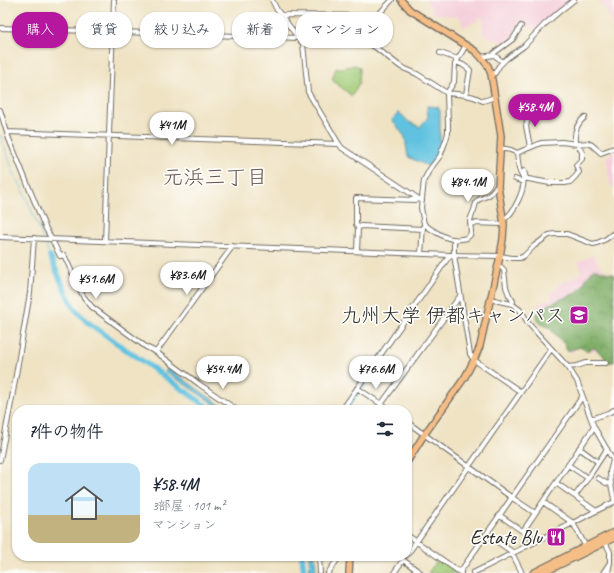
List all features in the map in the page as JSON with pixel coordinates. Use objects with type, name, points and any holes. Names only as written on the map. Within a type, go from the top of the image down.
[{"type":"main road","points":[[401,0],[410,10],[475,51],[488,66],[491,74],[500,126],[498,187],[504,222],[500,256],[480,346],[465,377],[412,454]]},
{"type":"main road","points":[[533,573],[614,532]]},
{"type":"main road","points":[[546,572],[614,538]]},
{"type":"main road","points":[[349,573],[350,561]]},
{"type":"street","points":[[114,0],[114,12]]},
{"type":"street","points":[[272,0],[279,12]]},
{"type":"street","points":[[381,12],[392,0]]},
{"type":"street","points":[[491,74],[495,73],[503,62],[524,46],[560,10],[574,0]]},
{"type":"street","points":[[288,23],[296,34]]},
{"type":"street","points":[[481,57],[494,55],[494,53],[513,38],[521,26]]},
{"type":"street","points":[[0,28],[76,31]]},
{"type":"street","points":[[132,33],[296,38]]},
{"type":"street","points":[[421,254],[423,227],[420,200],[424,180],[440,156],[448,133],[447,93],[454,82],[454,71],[457,61],[466,45]]},
{"type":"street","points":[[105,241],[112,48]]},
{"type":"street","points":[[303,48],[308,92],[342,148],[420,200]]},
{"type":"street","points":[[376,48],[401,67],[417,74],[447,93],[466,95],[483,101],[495,97]]},
{"type":"street","points":[[440,53],[457,61],[470,70],[466,95]]},
{"type":"street","points":[[494,55],[503,62]]},
{"type":"street","points":[[530,147],[526,126],[531,108]]},
{"type":"street","points":[[0,110],[7,132],[42,220],[60,256],[64,255],[83,296],[89,304],[104,317],[230,405]]},
{"type":"street","points":[[514,179],[550,183],[570,182],[579,172],[576,165],[582,159],[582,152],[575,141],[578,125],[585,117]]},
{"type":"street","points":[[7,132],[339,144]]},
{"type":"street","points":[[517,153],[546,142],[576,144],[588,143],[601,153],[614,148]]},
{"type":"street","points":[[500,148],[517,153]]},
{"type":"street","points":[[517,153],[520,171],[524,179]]},
{"type":"street","points":[[470,223],[504,222],[522,190],[524,171]]},
{"type":"street","points":[[358,228],[361,226],[423,227],[454,239],[467,238],[470,236],[470,220],[476,203],[478,200],[498,187]]},
{"type":"street","points":[[357,251],[358,228],[356,224],[356,198],[420,200]]},
{"type":"street","points":[[0,236],[520,258],[549,235],[567,234],[593,244],[606,239],[614,233]]},
{"type":"street","points":[[0,460],[30,293],[34,238]]},
{"type":"street","points":[[454,239],[452,255],[470,354],[474,360],[521,392]]},
{"type":"street","points":[[156,352],[232,246]]},
{"type":"street","points":[[346,405],[359,389],[452,255]]},
{"type":"street","points":[[498,266],[504,270],[506,287],[513,301],[512,304]]},
{"type":"street","points":[[359,389],[382,404],[460,296]]},
{"type":"street","points":[[490,299],[516,306],[528,323],[568,367],[577,381],[594,427],[613,460],[610,472],[614,499]]},
{"type":"street","points":[[412,547],[551,349]]},
{"type":"street","points":[[568,367],[586,363],[606,363]]},
{"type":"street","points":[[412,538],[460,572],[582,397]]},
{"type":"street","points":[[591,419],[614,410]]},
{"type":"street","points":[[412,426],[511,497],[535,512]]},
{"type":"street","points":[[523,532],[535,512],[594,427]]},
{"type":"street","points":[[579,448],[598,462]]},
{"type":"street","points":[[575,496],[607,450]]},
{"type":"street","points":[[568,465],[588,478]]},
{"type":"street","points":[[598,478],[611,484]]},
{"type":"street","points":[[556,483],[596,511]]},
{"type":"street","points":[[543,502],[573,523],[586,547]]},
{"type":"street","points":[[473,573],[614,502]]},
{"type":"street","points":[[499,515],[537,541]]},
{"type":"street","points":[[486,534],[513,553],[522,573]]},
{"type":"street","points":[[606,542],[610,552],[608,573]]},
{"type":"street","points":[[319,561],[320,573]]},
{"type":"street","points":[[328,573],[336,561]]},
{"type":"street","points":[[394,573],[402,561]]},
{"type":"street","points":[[409,561],[421,573]]},
{"type":"street","points":[[603,573],[610,562]]},
{"type":"shaded area","points":[[426,0],[570,0],[538,30],[530,27],[520,28],[510,41],[505,44],[483,34],[483,18],[479,17],[477,21],[463,27],[460,17],[432,13],[433,10]]},
{"type":"shaded area","points":[[598,0],[614,0],[614,30],[606,10]]},
{"type":"shaded area","points":[[614,149],[614,188],[611,185],[606,159]]},
{"type":"shaded area","name":"九州大学 伊都キャンパス","points":[[594,255],[597,263],[611,277],[612,361],[610,362],[609,355],[606,353],[586,349],[584,347],[575,349],[573,354],[556,328],[551,329],[546,327],[548,325],[538,305],[547,300],[551,300],[552,293],[561,283],[563,284],[565,280],[571,280],[574,275],[577,277],[581,268],[578,262]]},
{"type":"green space","points":[[356,65],[360,68],[359,83],[352,96],[332,80],[336,68]]},
{"type":"green space","name":"九州大学 伊都キャンパス","points":[[593,269],[614,274],[614,362],[607,362],[603,355],[594,348],[586,351],[581,347],[567,351],[565,346],[551,329],[540,323],[536,315],[550,304],[576,293],[583,286]]},
{"type":"green space","points":[[438,559],[459,573],[428,573]]},
{"type":"water","points":[[427,106],[438,107],[440,111],[440,142],[442,143],[438,156],[430,166],[408,157],[405,137],[392,120],[399,112],[409,122],[420,127],[428,117]]},
{"type":"water","points":[[168,368],[220,405],[216,405],[165,371]]},
{"type":"water","points":[[309,561],[315,561],[316,573],[310,573]]},
{"type":"waterway","points":[[0,135],[14,173],[23,190],[43,238]]},
{"type":"waterway","points":[[44,241],[50,256]]},
{"type":"waterway","points":[[50,256],[74,308],[86,321],[205,405]]},
{"type":"waterway","points":[[348,405],[382,357]]},
{"type":"waterway","points":[[303,561],[304,573]]},
{"type":"place","name":"九州大学 伊都キャンパス","points":[[579,315]]},
{"type":"place","name":"Estate Blu","points":[[556,537]]},
{"type":"district","name":"元浜三丁目","points":[[215,177]]}]
